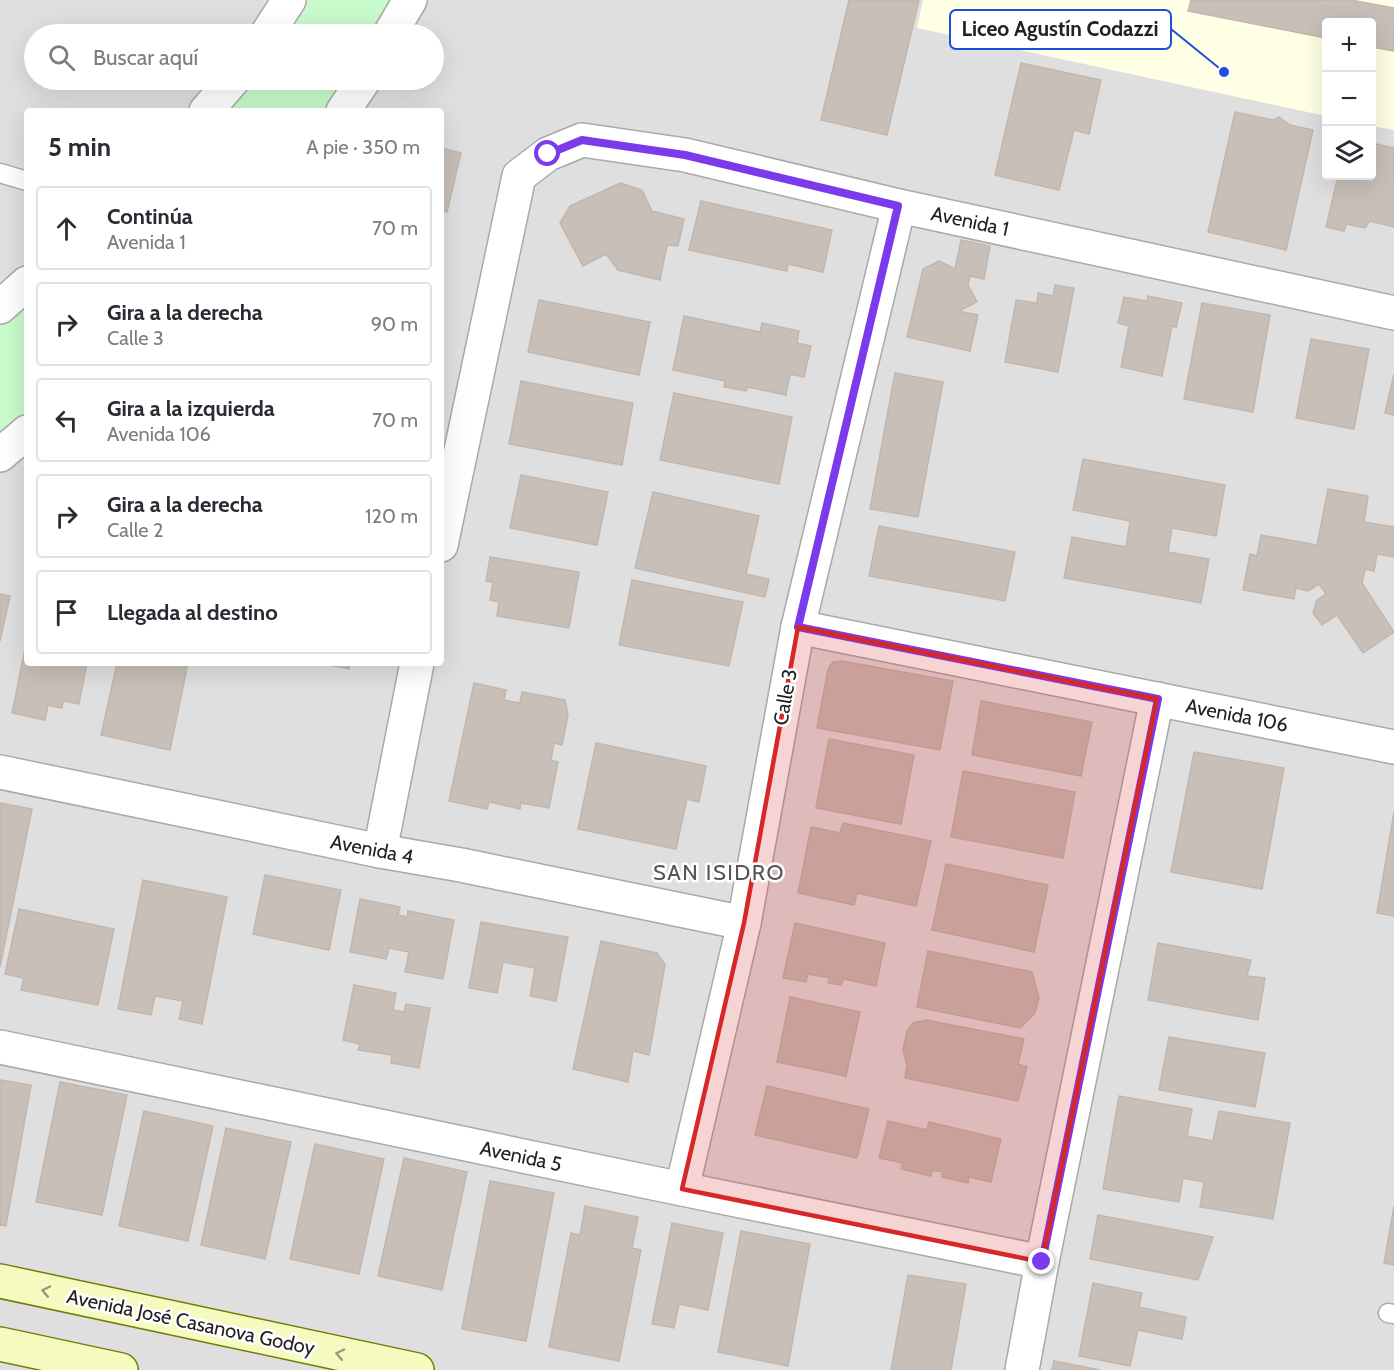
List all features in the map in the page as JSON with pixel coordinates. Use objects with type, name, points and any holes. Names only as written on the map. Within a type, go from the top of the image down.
[{"type":"street","points":[[273,24],[289,0]]},
{"type":"street","points":[[396,24],[410,0]]},
{"type":"street","points":[[209,108],[224,90]]},
{"type":"street","points":[[345,108],[357,90]]},
{"type":"street","name":"Avenida 1","points":[[444,513],[450,449],[519,176],[548,154],[582,140],[685,155],[898,206],[1394,313]]},
{"type":"street","name":"Calle 3","points":[[682,1189],[744,922],[798,627],[898,206]]},
{"type":"street","points":[[0,307],[24,286]]},
{"type":"street","points":[[0,454],[24,434]]},
{"type":"street","name":"Avenida 106","points":[[798,627],[1394,747]]},
{"type":"street","points":[[380,852],[416,666]]},
{"type":"street","points":[[1022,1370],[1042,1262],[1158,699]]},
{"type":"street","name":"Avenida 4","points":[[0,772],[380,852],[461,865],[744,922]]},
{"type":"street","name":"Avenida 5","points":[[0,1047],[1042,1262]]},
{"type":"street","name":"Avenida José Casanova Godoy","points":[[0,1281],[417,1370]]},
{"type":"street","points":[[0,1344],[121,1370]]},
{"type":"lane","points":[[0,172],[24,180]]},
{"type":"highlighted area","points":[[798,627],[1157,699],[1042,1262],[682,1189],[744,923]]},
{"type":"shaded area","points":[[0,0],[1394,0],[1394,1370],[0,1370]]},
{"type":"shaded area","points":[[923,0],[1394,0],[1394,130],[1376,127],[1376,18],[1322,18],[1322,115],[917,28]]},
{"type":"green space","points":[[289,0],[410,0],[396,24],[273,24]]},
{"type":"green space","points":[[222,90],[357,90],[345,108],[204,108]]},
{"type":"green space","points":[[24,286],[24,435],[0,455],[0,307]]},
{"type":"building","points":[[849,0],[919,0],[887,135],[821,120]]},
{"type":"building","points":[[1191,0],[1351,0],[1394,8],[1394,51],[1376,48],[1376,18],[1322,18],[1322,37],[1188,11]]},
{"type":"building","points":[[1021,63],[1101,80],[1089,134],[1074,130],[1059,190],[995,175]]},
{"type":"building","points":[[1235,112],[1273,120],[1279,117],[1290,125],[1313,130],[1286,250],[1208,232]]},
{"type":"building","points":[[1376,144],[1394,148],[1394,227],[1370,221],[1365,228],[1346,224],[1344,231],[1326,227],[1337,180],[1376,180]]},
{"type":"building","points":[[444,149],[461,153],[447,212],[444,212]]},
{"type":"building","points":[[620,183],[642,190],[652,211],[684,219],[678,246],[667,245],[660,280],[618,270],[606,254],[583,266],[560,223],[570,206]]},
{"type":"building","points":[[701,201],[832,230],[823,272],[788,264],[787,271],[689,250]]},
{"type":"building","points":[[961,240],[990,246],[984,279],[970,276],[968,285],[977,302],[959,311],[978,315],[970,351],[907,337],[923,269],[939,261],[955,269]]},
{"type":"building","points":[[1055,285],[1074,288],[1058,372],[1005,362],[1016,300],[1037,303],[1038,293],[1053,296]]},
{"type":"building","points":[[1148,296],[1182,303],[1176,327],[1172,326],[1162,376],[1121,367],[1129,326],[1118,323],[1124,297],[1147,301]]},
{"type":"building","points":[[539,300],[650,322],[639,375],[528,352]]},
{"type":"building","points":[[1202,303],[1270,315],[1253,412],[1184,399]]},
{"type":"building","points":[[684,316],[760,332],[762,323],[799,331],[797,343],[811,346],[804,377],[790,374],[786,395],[748,387],[746,391],[724,387],[725,381],[673,370]]},
{"type":"building","points":[[1311,339],[1369,349],[1354,429],[1296,418]]},
{"type":"building","points":[[895,373],[943,382],[918,517],[870,509]]},
{"type":"building","points":[[1394,374],[1394,415],[1385,413]]},
{"type":"building","points":[[521,381],[633,403],[622,465],[509,444]]},
{"type":"building","points":[[674,393],[792,417],[779,484],[660,460]]},
{"type":"building","points":[[1083,459],[1225,485],[1216,536],[1172,528],[1168,552],[1209,559],[1201,603],[1064,578],[1072,537],[1126,547],[1130,521],[1073,510]]},
{"type":"building","points":[[521,475],[608,492],[597,545],[510,528]]},
{"type":"building","points":[[1328,489],[1368,496],[1364,522],[1394,527],[1394,557],[1377,554],[1374,571],[1365,569],[1362,583],[1394,632],[1363,653],[1337,615],[1322,625],[1313,613],[1317,600],[1326,594],[1319,584],[1308,591],[1296,588],[1294,599],[1243,590],[1250,554],[1257,556],[1261,535],[1317,545]]},
{"type":"building","points":[[653,492],[759,516],[746,574],[769,579],[765,597],[635,568]]},
{"type":"building","points":[[879,526],[1015,552],[1005,601],[869,576]]},
{"type":"building","points":[[490,557],[579,572],[569,628],[497,616],[499,602],[490,600],[493,582],[486,581]]},
{"type":"building","points":[[632,580],[743,602],[729,666],[619,645]]},
{"type":"building","points":[[0,594],[10,596],[0,641]]},
{"type":"building","points":[[24,654],[24,666],[86,666],[79,704],[63,701],[62,708],[48,705],[45,720],[12,713]]},
{"type":"building","points":[[842,661],[953,681],[940,750],[817,728],[828,669],[833,662]]},
{"type":"building","points":[[116,666],[187,666],[170,750],[101,735]]},
{"type":"building","points":[[474,683],[506,690],[504,700],[520,703],[522,692],[565,700],[568,715],[562,745],[554,743],[551,760],[558,762],[549,808],[521,803],[520,809],[489,802],[487,809],[449,801]]},
{"type":"building","points":[[981,701],[1092,722],[1081,776],[972,755]]},
{"type":"building","points":[[829,739],[914,755],[901,824],[816,808]]},
{"type":"building","points":[[596,743],[706,766],[699,802],[687,799],[676,849],[578,829]]},
{"type":"building","points":[[1194,752],[1284,768],[1262,889],[1171,872]]},
{"type":"building","points":[[963,771],[1075,792],[1063,858],[951,837]]},
{"type":"building","points":[[0,803],[32,809],[0,967]]},
{"type":"building","points":[[1394,812],[1394,916],[1377,913]]},
{"type":"building","points":[[843,823],[931,841],[916,906],[857,893],[854,905],[798,893],[811,827],[840,833]]},
{"type":"building","points":[[946,864],[1048,885],[1034,952],[932,930]]},
{"type":"building","points":[[265,875],[341,890],[329,950],[253,934]]},
{"type":"building","points":[[143,880],[227,897],[202,1024],[179,1019],[183,1001],[155,996],[151,1015],[118,1009]]},
{"type":"building","points":[[360,899],[400,907],[398,915],[407,917],[408,911],[454,920],[443,979],[405,972],[409,952],[389,948],[386,959],[350,952]]},
{"type":"building","points":[[19,909],[114,929],[98,1005],[21,990],[24,978],[5,974]]},
{"type":"building","points":[[481,922],[568,937],[556,1001],[530,996],[535,968],[503,962],[497,993],[469,988]]},
{"type":"building","points":[[795,923],[885,943],[876,986],[844,979],[841,985],[828,983],[830,978],[808,974],[806,982],[783,978]]},
{"type":"building","points":[[601,941],[657,953],[665,965],[649,1055],[633,1051],[628,1082],[573,1069]]},
{"type":"building","points":[[1158,943],[1251,960],[1247,976],[1265,978],[1258,1020],[1148,1000]]},
{"type":"building","points":[[928,951],[1032,972],[1039,998],[1035,1013],[1020,1028],[917,1007]]},
{"type":"building","points":[[354,985],[396,993],[393,1010],[404,1012],[406,1004],[430,1008],[419,1068],[391,1063],[392,1055],[358,1050],[360,1044],[343,1040]]},
{"type":"building","points":[[790,997],[860,1012],[846,1076],[777,1062]]},
{"type":"building","points":[[926,1020],[1024,1039],[1018,1064],[1027,1067],[1018,1101],[905,1078],[907,1065],[903,1050],[907,1031],[913,1023]]},
{"type":"building","points":[[1169,1037],[1265,1053],[1255,1107],[1159,1090]]},
{"type":"building","points":[[0,1080],[31,1085],[6,1226],[0,1225]]},
{"type":"building","points":[[60,1082],[127,1095],[102,1215],[36,1202]]},
{"type":"building","points":[[767,1086],[869,1109],[857,1158],[755,1135]]},
{"type":"building","points":[[1119,1096],[1192,1109],[1187,1136],[1213,1141],[1219,1111],[1290,1123],[1273,1219],[1200,1207],[1204,1182],[1183,1178],[1179,1202],[1103,1189]]},
{"type":"building","points":[[144,1111],[213,1126],[188,1241],[119,1226]]},
{"type":"building","points":[[888,1121],[927,1130],[929,1122],[1001,1139],[991,1182],[969,1177],[968,1183],[942,1177],[943,1172],[932,1170],[931,1176],[901,1169],[903,1163],[879,1158]]},
{"type":"building","points":[[226,1128],[291,1142],[265,1259],[201,1245]]},
{"type":"building","points":[[315,1144],[384,1159],[359,1274],[290,1259]]},
{"type":"building","points":[[404,1158],[467,1172],[442,1290],[378,1276]]},
{"type":"building","points":[[490,1181],[554,1193],[526,1341],[462,1329]]},
{"type":"building","points":[[585,1206],[638,1217],[632,1248],[641,1250],[619,1361],[549,1347],[571,1233],[580,1235]]},
{"type":"building","points":[[1394,1206],[1394,1265],[1384,1263]]},
{"type":"building","points":[[1098,1215],[1213,1237],[1198,1280],[1090,1259]]},
{"type":"building","points":[[672,1223],[723,1233],[708,1310],[679,1304],[674,1328],[652,1324]]},
{"type":"building","points":[[741,1231],[810,1244],[788,1366],[718,1352]]},
{"type":"building","points":[[908,1275],[966,1284],[951,1370],[891,1370]]},
{"type":"building","points":[[1093,1283],[1142,1293],[1139,1307],[1186,1317],[1182,1339],[1138,1330],[1130,1366],[1079,1356]]},
{"type":"building","points":[[1054,1361],[1100,1370],[1052,1370]]},
{"type":"place","name":"Liceo Agustín Codazzi","points":[[1224,72]]},
{"type":"district","name":"SAN ISIDRO","points":[[719,872]]},
{"type":"route","points":[[548,154],[582,140],[685,155],[898,206],[798,627],[1158,699],[1042,1262]]}]
